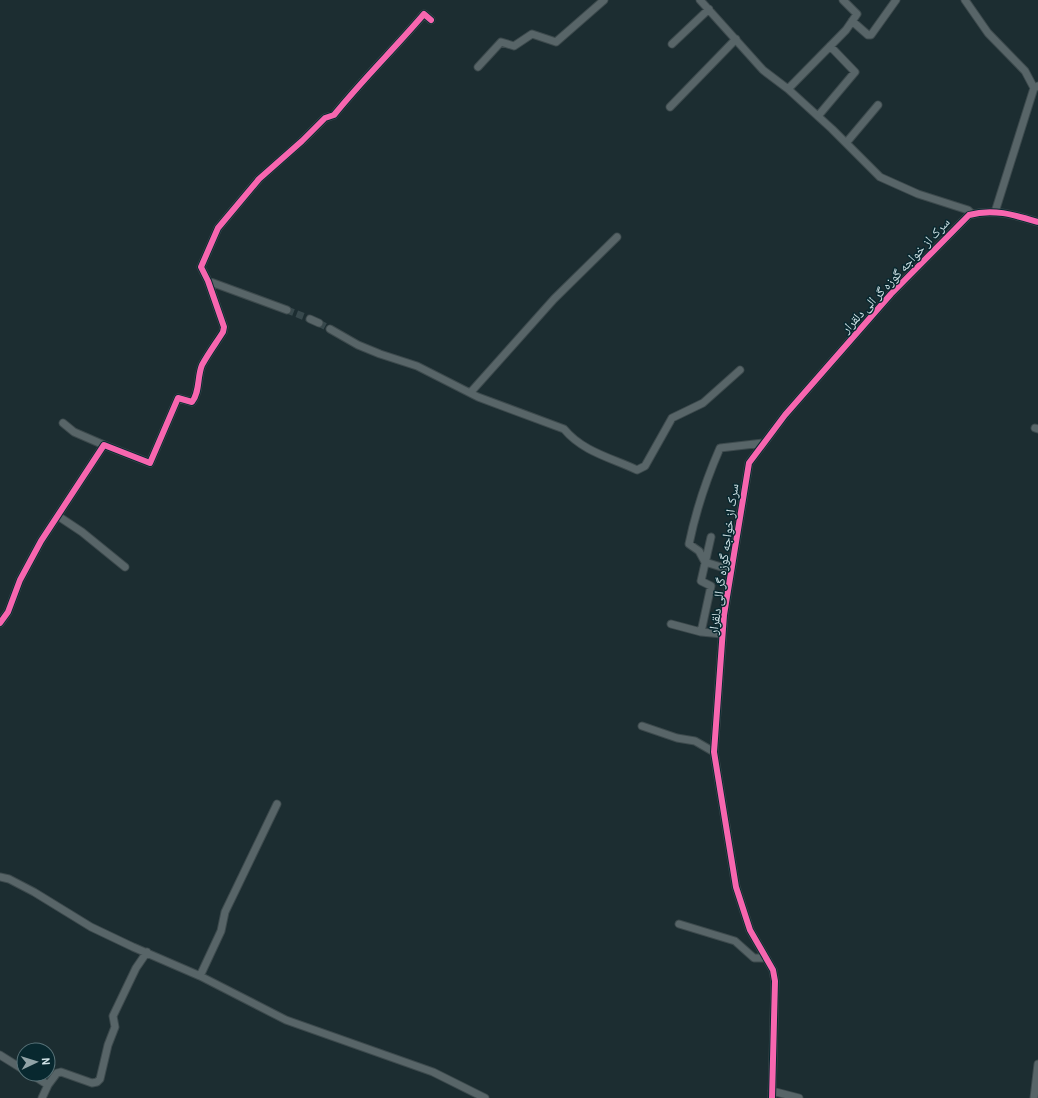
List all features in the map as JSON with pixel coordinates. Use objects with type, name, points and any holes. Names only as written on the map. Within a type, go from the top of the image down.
[{"type":"street","points":[[478,67],[501,42],[514,46],[532,34],[556,42],[604,0]]},
{"type":"street","points":[[700,0],[763,70],[788,89],[818,116],[880,177],[918,194],[968,210],[972,214],[980,212],[1006,213],[1038,222]]},
{"type":"street","points":[[788,89],[830,46],[857,14],[843,0]]},
{"type":"street","points":[[852,21],[868,35],[871,35],[896,0]]},
{"type":"street","points":[[965,0],[988,33],[1025,71],[1036,87],[995,212]]},
{"type":"street","points":[[672,44],[709,9]]},
{"type":"street","points":[[63,423],[74,432],[150,463],[178,398],[192,402],[196,396],[202,365],[220,337],[224,327],[208,281],[202,272],[201,267],[218,228],[259,178],[302,141],[325,118],[334,114],[380,61],[394,49],[424,14],[431,20]]},
{"type":"street","points":[[670,107],[736,39]]},
{"type":"street","points":[[818,116],[855,72],[830,46]]},
{"type":"street","points":[[846,143],[878,105]]},
{"type":"street","name":"سرک از خواجه گوزه گر الی دلقرار","points":[[772,1094],[775,981],[773,970],[750,930],[736,887],[714,752],[722,634],[749,463],[785,414],[891,294],[969,215],[972,214]]},
{"type":"street","points":[[470,393],[554,300],[617,237]]},
{"type":"street","points":[[208,281],[288,310]]},
{"type":"street","points":[[310,319],[319,323]]},
{"type":"street","points":[[330,329],[358,345],[417,366],[470,393],[517,413],[564,429],[574,440],[608,459],[621,462],[637,470],[645,466],[672,418],[704,403],[740,370]]},
{"type":"street","points":[[731,570],[705,562],[699,551],[689,544],[694,518],[705,484],[720,448],[763,443]]},
{"type":"street","points":[[0,623],[8,612],[27,567],[104,445]]},
{"type":"street","points":[[58,516],[82,532],[125,567]]},
{"type":"street","points":[[701,632],[711,586],[701,581],[711,537]]},
{"type":"street","points":[[671,624],[701,632],[722,634]]},
{"type":"street","points":[[642,726],[677,738],[695,741],[714,752]]},
{"type":"street","points":[[200,976],[221,931],[225,912],[277,804]]},
{"type":"street","points":[[0,877],[9,879],[34,892],[91,927],[200,976],[286,1020],[433,1072],[484,1098]]},
{"type":"street","points":[[679,924],[735,941],[754,958],[766,958]]},
{"type":"street","points":[[42,1098],[57,1073],[61,1072],[92,1083],[97,1082],[100,1079],[108,1045],[115,1027],[113,1016],[136,968],[146,952]]},
{"type":"street","points":[[0,1055],[16,1065]]},
{"type":"street","points":[[1034,1098],[1038,1064]]},
{"type":"street","points":[[42,1082],[48,1086]]},
{"type":"street","points":[[772,1094],[799,1098]]},
{"type":"tunnel","points":[[287,310],[310,319]]},
{"type":"tunnel","points":[[319,323],[330,329]]},
{"type":"cycle path","points":[[0,623],[8,612],[20,580],[41,541],[104,445],[150,463],[178,398],[192,402],[195,398],[202,365],[223,332],[224,327],[208,281],[201,267],[218,228],[259,179],[302,141],[325,118],[334,115],[424,14],[431,20]]},
{"type":"cycle path","points":[[772,1098],[775,981],[773,970],[750,930],[736,887],[714,752],[724,615],[749,463],[785,415],[891,294],[969,215],[995,212],[1038,222]]}]
